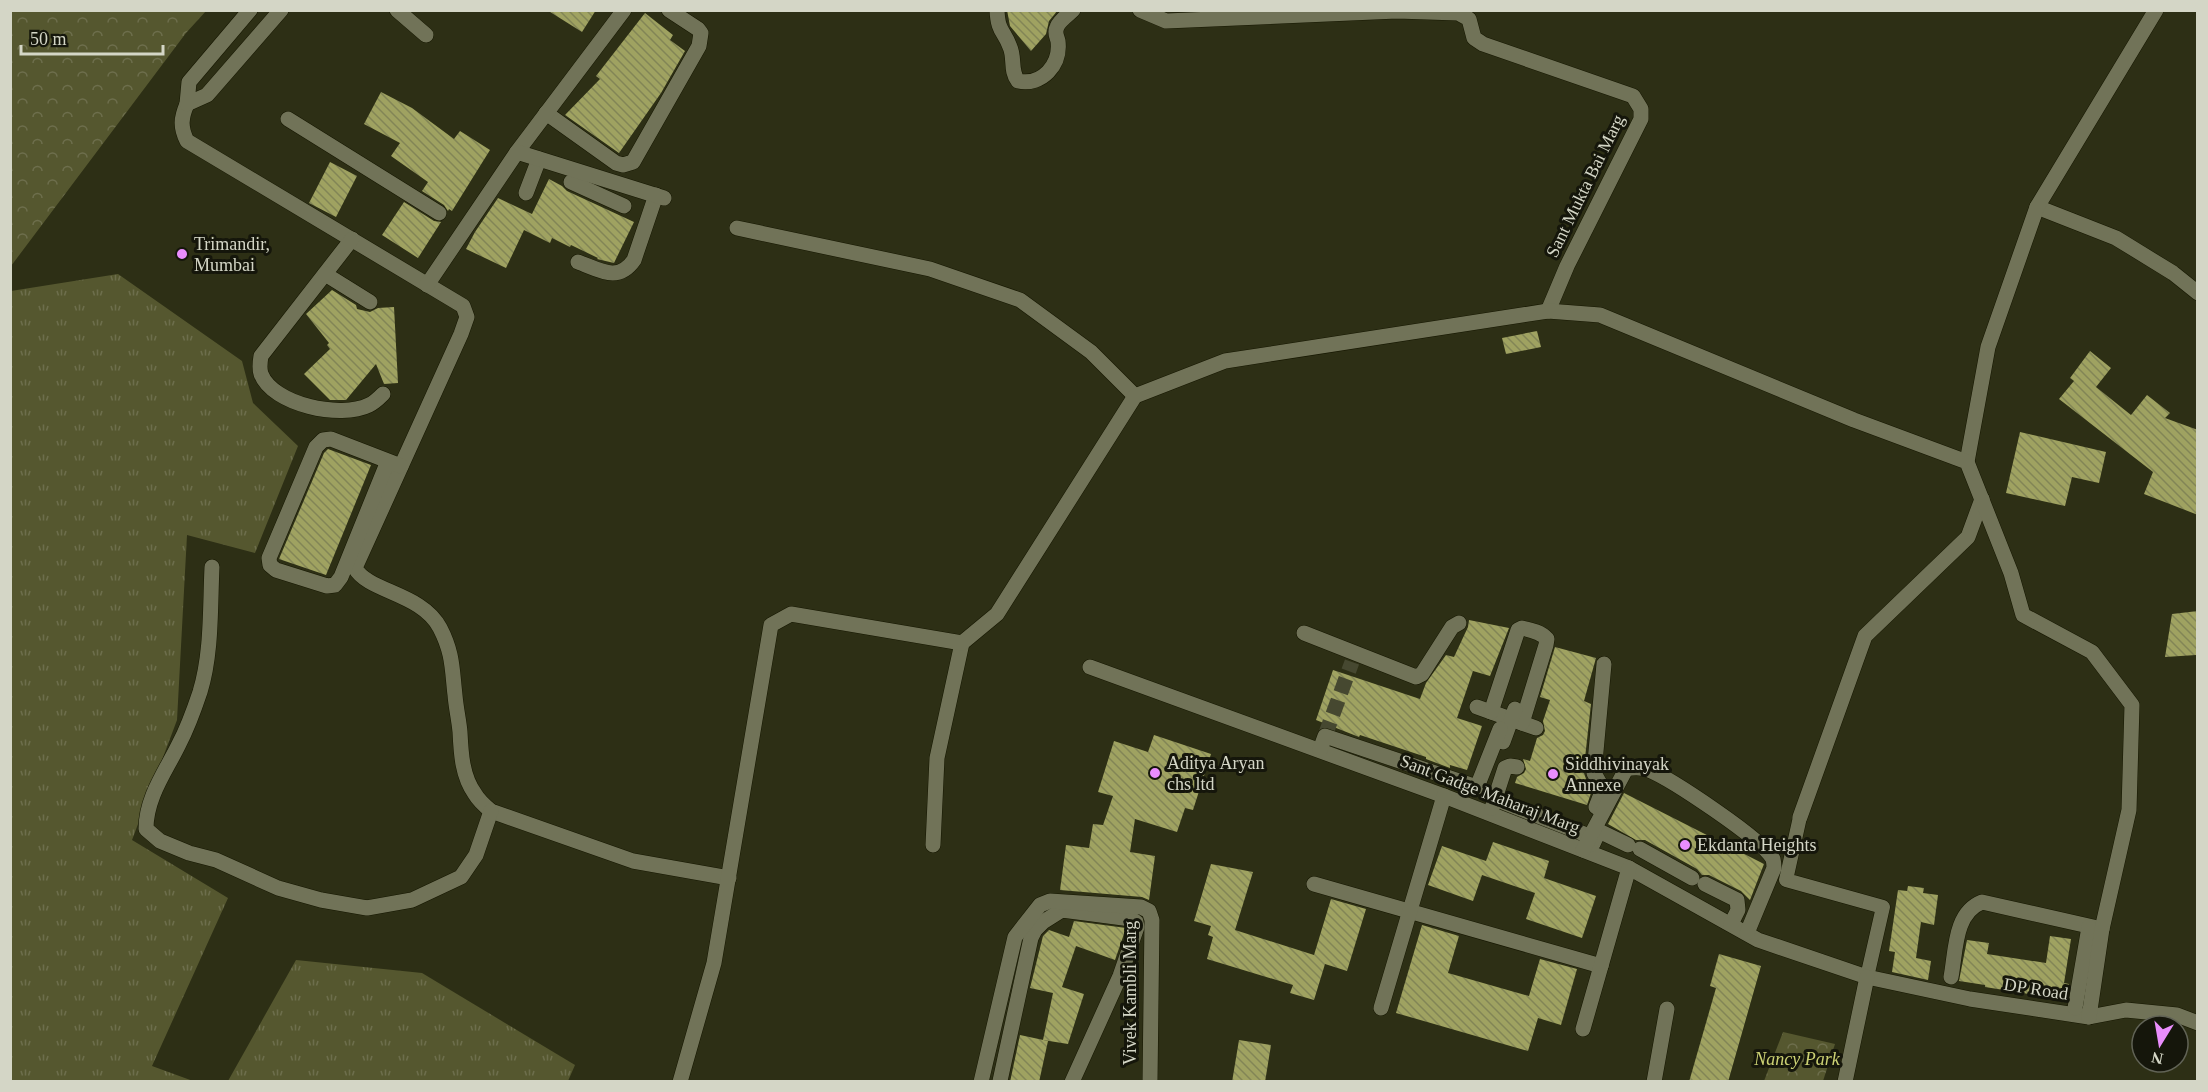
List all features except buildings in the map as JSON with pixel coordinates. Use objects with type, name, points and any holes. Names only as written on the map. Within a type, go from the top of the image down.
[{"type":"street","points":[[250,10],[189,82],[188,104],[181,118],[182,131],[187,141],[463,306],[467,317],[461,334],[395,463],[342,578],[335,585],[327,586],[270,566],[269,558],[294,498],[316,447],[323,440],[331,439],[395,463]]},
{"type":"street","points":[[188,104],[207,95],[281,10]]},
{"type":"street","points":[[397,10],[426,35]]},
{"type":"street","points":[[427,285],[517,152],[624,10]]},
{"type":"street","points":[[546,113],[616,163],[623,165],[633,162],[699,46],[701,33],[698,29],[669,10]]},
{"type":"street","points":[[997,10],[998,27],[1011,48],[1014,75],[1018,81],[1025,82],[1041,79],[1049,72],[1055,60],[1058,41],[1055,33],[1057,26],[1073,10]]},
{"type":"street","name":"Sant Mukta Bai Marg","points":[[1140,10],[1167,21],[1397,11],[1458,13],[1469,19],[1474,38],[1484,44],[1633,96],[1641,109],[1641,119],[1567,266],[1548,311]]},
{"type":"street","points":[[1959,993],[2012,1003],[2071,1009],[2129,810],[2132,705],[2092,652],[2023,615],[2011,573],[1967,462],[1988,347],[2037,207],[2156,10]]},
{"type":"street","points":[[288,119],[439,213]]},
{"type":"street","points":[[517,152],[539,159],[593,184],[624,206]]},
{"type":"street","points":[[526,193],[539,159]]},
{"type":"street","points":[[571,182],[660,196],[634,260],[628,269],[619,273],[608,273],[578,262]]},
{"type":"street","points":[[2037,207],[2116,238],[2173,273],[2198,293]]},
{"type":"street","points":[[737,228],[930,269],[1020,300],[1091,352],[1135,396]]},
{"type":"street","points":[[352,239],[261,356],[261,374],[276,393],[307,406],[330,410],[367,406],[383,394]]},
{"type":"street","points":[[325,274],[370,302]]},
{"type":"street","points":[[933,845],[938,758],[962,643],[997,614],[1135,396],[1225,361],[1548,311],[1600,315],[1854,420],[1967,462]]},
{"type":"street","points":[[395,463],[355,568],[358,574],[366,580],[411,600],[440,626],[453,660],[462,760],[475,795],[490,811],[633,861],[729,878]]},
{"type":"street","points":[[1845,1082],[1883,907],[1786,880],[1800,817],[1865,636],[1968,537],[1983,499]]},
{"type":"street","points":[[212,567],[208,652],[201,688],[190,721],[164,771],[146,818],[146,829],[159,841],[189,853],[216,860],[278,888],[321,900],[367,908],[412,900],[461,877],[476,855],[490,811]]},
{"type":"street","points":[[680,1082],[714,963],[771,625],[791,614],[962,643]]},
{"type":"street","points":[[1304,633],[1353,658],[1419,677],[1452,627],[1459,623]]},
{"type":"street","points":[[1483,807],[1517,721],[1546,645],[1547,639],[1544,635],[1522,628],[1518,630],[1484,709],[1517,721]]},
{"type":"street","points":[[1581,842],[1603,789],[1594,773],[1604,664]]},
{"type":"street","name":"Sant Gadge Maharaj Marg","points":[[1090,667],[1444,796],[1483,807],[1581,842],[1758,940],[1867,977]]},
{"type":"street","points":[[1483,807],[1477,787],[1517,721]]},
{"type":"street","points":[[1320,750],[1325,736],[1477,787]]},
{"type":"street","points":[[1483,807],[1506,768],[1517,767]]},
{"type":"street","points":[[1581,842],[1626,769],[1639,768],[1655,773],[1735,824],[1773,859],[1774,868],[1747,933]]},
{"type":"street","points":[[1381,1008],[1444,796]]},
{"type":"street","points":[[1581,842],[1602,832],[1737,900],[1738,910],[1731,924]]},
{"type":"street","points":[[1657,883],[1666,864]]},
{"type":"street","points":[[1583,1029],[1629,868]]},
{"type":"street","points":[[1314,884],[1601,966]]},
{"type":"street","name":"Vivek Kambli Marg","points":[[1005,981],[1015,937],[1040,905],[1050,901],[1141,907],[1149,911],[1152,920],[1150,1082]]},
{"type":"street","points":[[1952,977],[1960,926],[1971,906],[1982,902],[2096,928]]},
{"type":"street","points":[[1000,1081],[1008,1037],[1031,938],[1035,930],[1062,910],[1131,919],[1136,922],[1137,927],[1120,976],[1072,1082]]},
{"type":"street","points":[[2089,1017],[2096,928]]},
{"type":"street","name":"DP Road","points":[[1867,977],[2089,1017],[2126,1010],[2177,1015],[2198,1023]]},
{"type":"street","points":[[981,1082],[1005,981],[1021,984]]},
{"type":"street","points":[[1654,1082],[1667,1009]]},
{"type":"street","points":[[993,1033],[1008,1037]]},
{"type":"green space","points":[[11,10],[206,11],[186,33],[11,266]]},
{"type":"green space","points":[[118,274],[242,361],[253,403],[298,446],[255,553],[187,535],[177,720],[132,840],[228,898],[152,1066],[193,1081],[11,1082],[11,291]]},
{"type":"green space","points":[[296,960],[422,973],[575,1065],[568,1081],[228,1081]]},
{"type":"green space","name":"Nancy Park","points":[[1783,1032],[1835,1044],[1823,1081],[1764,1081]]},
{"type":"tunnel","points":[[1325,736],[1352,662]]},
{"type":"place","name":"Trimandir, Mumbai","points":[[182,254]]},
{"type":"place","name":"Aditya Aryan chs ltd","points":[[1155,773]]},
{"type":"place","name":"Siddhivinayak Annexe","points":[[1553,774]]},
{"type":"place","name":"Ekdanta Heights","points":[[1685,845]]}]
